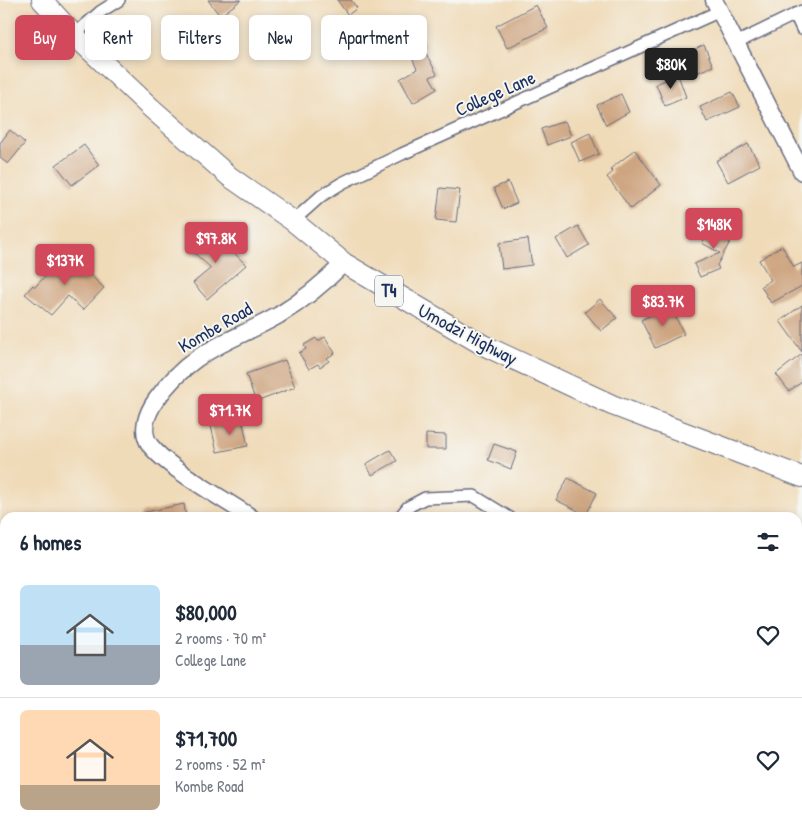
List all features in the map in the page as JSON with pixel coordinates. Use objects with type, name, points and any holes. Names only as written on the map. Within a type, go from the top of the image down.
[{"type":"highway","name":"Umodzi Highway","points":[[42,0],[56,15]]},
{"type":"highway","name":"Umodzi Highway","points":[[75,35],[150,107],[230,177],[293,221],[344,263],[483,345],[612,405],[802,477]]},
{"type":"street","points":[[75,33],[100,12],[119,0]]},
{"type":"street","points":[[717,6],[802,172]]},
{"type":"street","name":"College Lane","points":[[293,221],[321,196],[351,178],[717,6]]},
{"type":"street","points":[[736,44],[799,13],[802,29]]},
{"type":"street","name":"Kombe Road","points":[[243,512],[161,458],[149,444],[144,427],[150,409],[167,385],[186,366],[211,348],[278,315],[317,289],[344,263]]},
{"type":"street","points":[[404,512],[408,506],[425,498],[474,496],[500,512]]},
{"type":"building","points":[[208,0],[241,0],[221,15],[219,15]]},
{"type":"building","points":[[337,0],[351,0],[357,8],[348,15]]},
{"type":"building","points":[[536,5],[548,28],[507,48],[496,26]]},
{"type":"building","points":[[704,45],[713,66],[691,75],[682,55]]},
{"type":"building","points":[[427,55],[437,74],[430,77],[437,89],[413,103],[400,79],[417,69],[413,60],[427,60]]},
{"type":"building","points":[[678,75],[686,97],[665,106],[656,84]]},
{"type":"building","points":[[732,92],[740,107],[707,122],[700,107]]},
{"type":"building","points":[[621,94],[629,112],[606,125],[597,105]]},
{"type":"building","points":[[565,121],[571,136],[547,145],[541,129]]},
{"type":"building","points":[[10,130],[25,143],[8,164],[0,158],[0,143]]},
{"type":"building","points":[[590,133],[599,154],[580,162],[571,142]]},
{"type":"building","points":[[748,144],[760,165],[728,182],[716,161]]},
{"type":"building","points":[[84,145],[99,165],[72,185],[56,165]]},
{"type":"building","points":[[635,150],[661,185],[631,209],[607,177],[613,172],[610,169]]},
{"type":"building","points":[[508,182],[517,203],[503,209],[494,188]]},
{"type":"building","points":[[440,188],[460,190],[456,222],[436,220]]},
{"type":"building","points":[[713,225],[733,237],[717,265],[719,269],[700,277],[694,264],[720,253],[702,243]]},
{"type":"building","points":[[578,226],[589,245],[567,258],[556,239]]},
{"type":"building","points":[[211,229],[246,265],[207,299],[193,283],[211,268],[191,250]]},
{"type":"building","points":[[528,239],[532,265],[502,269],[499,243]]},
{"type":"building","points":[[782,246],[794,267],[802,263],[802,286],[771,303],[761,286],[771,280],[759,260]]},
{"type":"building","points":[[67,253],[104,288],[83,310],[68,296],[51,315],[25,294],[33,285],[35,287]]},
{"type":"building","points":[[600,299],[617,318],[601,331],[585,312]]},
{"type":"building","points":[[802,305],[802,352],[780,321]]},
{"type":"building","points":[[670,306],[684,334],[655,348],[641,320]]},
{"type":"building","points":[[325,337],[335,353],[327,358],[329,361],[320,367],[318,364],[309,369],[299,353],[306,349],[304,345],[316,338],[318,341]]},
{"type":"building","points":[[802,354],[802,382],[789,391],[776,374]]},
{"type":"building","points":[[285,360],[295,387],[256,402],[246,374]]},
{"type":"building","points":[[242,419],[248,446],[217,452],[211,426]]},
{"type":"building","points":[[426,434],[446,435],[446,449],[426,449]]},
{"type":"building","points":[[494,444],[517,452],[511,469],[488,460]]},
{"type":"building","points":[[390,450],[397,461],[372,475],[366,464]]},
{"type":"building","points":[[568,478],[597,493],[588,512],[580,512],[556,500]]},
{"type":"building","points":[[184,504],[185,512],[146,512]]}]
